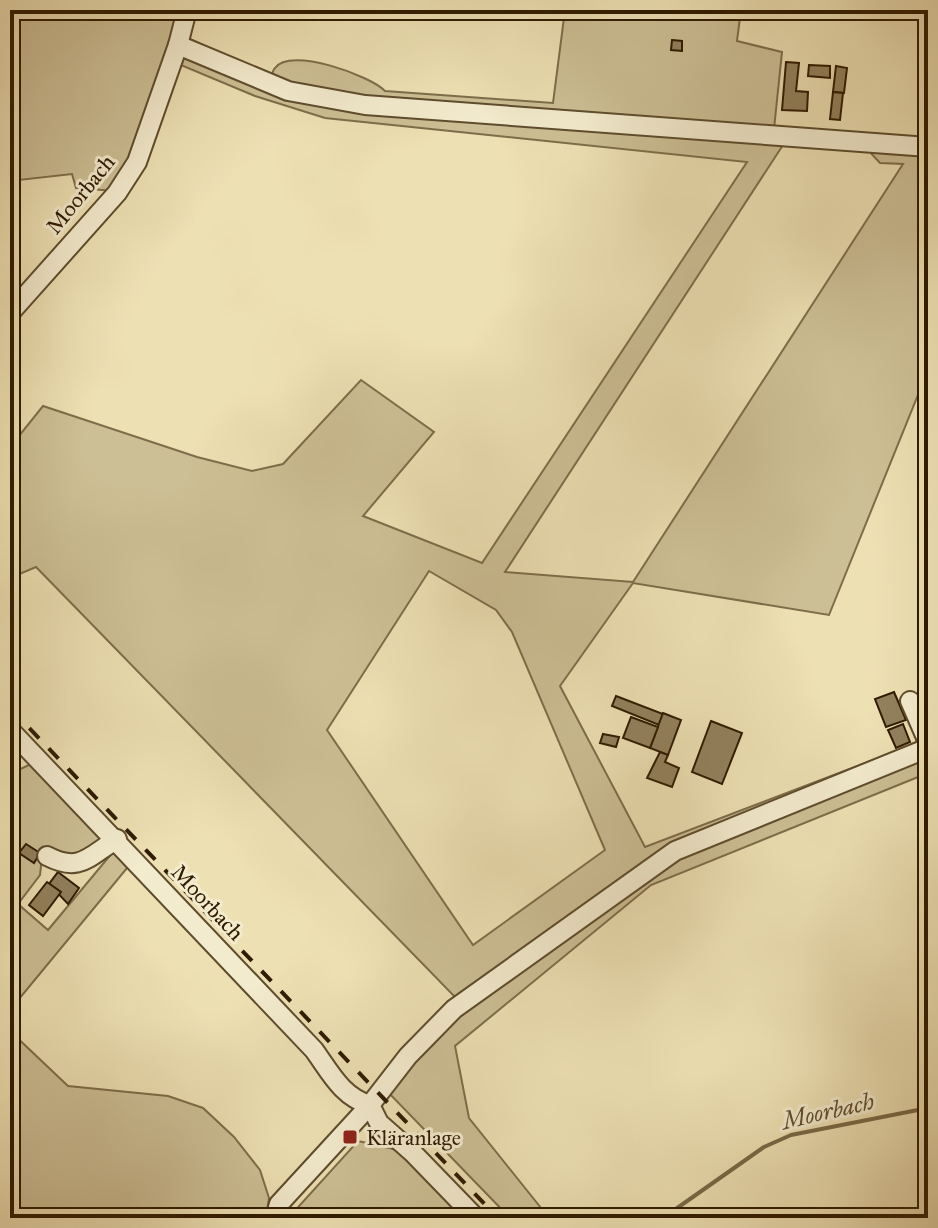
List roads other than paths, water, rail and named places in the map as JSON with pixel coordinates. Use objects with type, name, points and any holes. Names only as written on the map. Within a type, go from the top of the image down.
[{"type":"street","name":"Moorbach","points":[[10,313],[117,193],[137,162],[187,10]]},
{"type":"street","points":[[178,45],[312,98],[365,105],[928,147]]},
{"type":"street","points":[[275,1218],[279,1204],[370,1105],[408,1056],[454,1009],[675,851],[928,745],[910,701]]},
{"type":"street","name":"Moorbach","points":[[10,730],[117,839],[314,1050],[342,1089],[353,1100],[370,1105],[379,1123],[476,1218]]},
{"type":"street","points":[[47,856],[66,866],[75,866],[117,839]]},
{"type":"waterway","name":"Moorbach","points":[[663,1218],[764,1147],[791,1135],[928,1108]]},
{"type":"railway","points":[[10,708],[498,1218]]},
{"type":"place","name":"Kläranlage","points":[[350,1137]]}]
